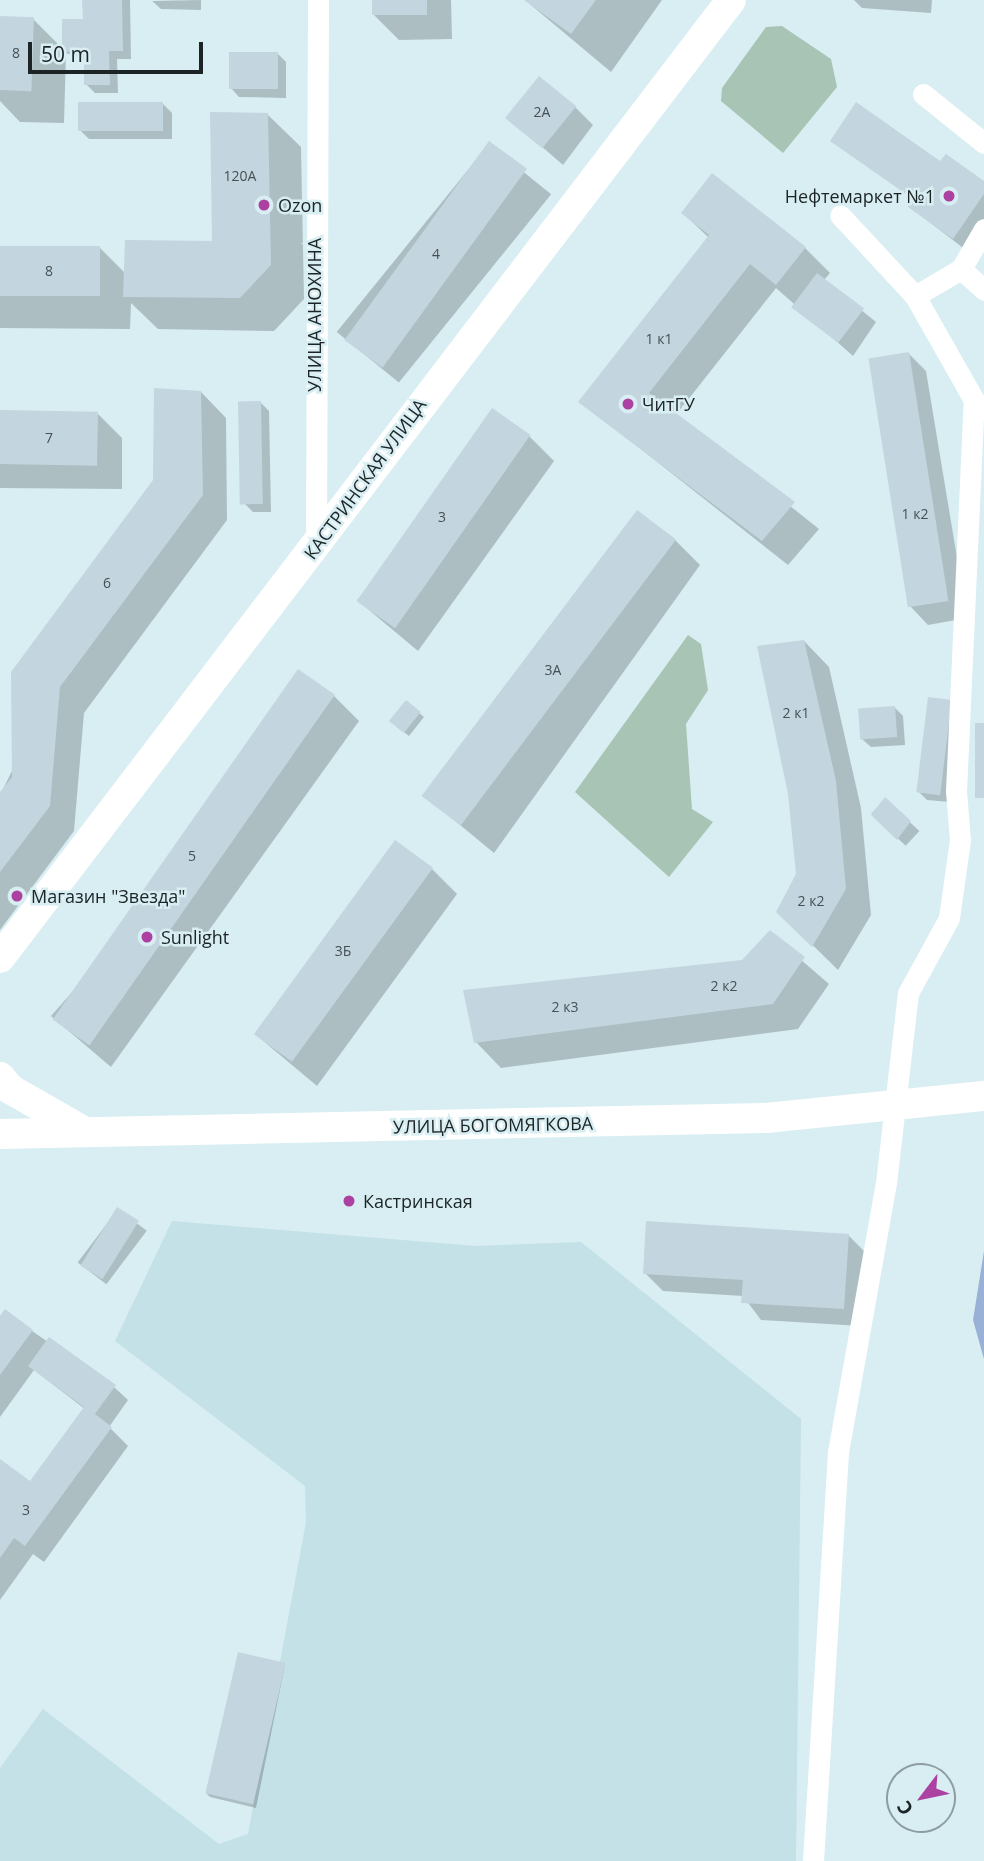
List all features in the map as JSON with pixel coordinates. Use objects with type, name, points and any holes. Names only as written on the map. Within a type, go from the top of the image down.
[{"type":"main road","name":"КАСТРИНСКАЯ УЛИЦА","points":[[0,958],[731,0]]},
{"type":"main road","points":[[0,1077],[9,1089],[88,1134]]},
{"type":"main road","name":"УЛИЦА БОГОМЯГКОВА","points":[[0,1134],[766,1118],[984,1096]]},
{"type":"street","name":"УЛИЦА АНОХИНА","points":[[316,545],[318,0]]},
{"type":"street","points":[[923,94],[984,143]]},
{"type":"street","points":[[813,1861],[838,1452],[886,1183],[908,993],[949,918],[960,840],[956,791],[974,400],[915,296],[841,215]]},
{"type":"street","points":[[915,296],[961,269],[984,229]]},
{"type":"street","points":[[961,269],[984,290]]},
{"type":"shaded area","points":[[172,1221],[475,1246],[581,1242],[801,1419],[796,1861],[0,1861],[0,1768],[43,1709],[219,1844],[248,1834],[306,1522],[305,1486],[115,1341]]},
{"type":"green space","points":[[782,26],[831,59],[837,87],[783,153],[721,101],[722,88],[766,27]]},
{"type":"green space","points":[[688,635],[701,644],[708,690],[686,724],[692,809],[713,822],[669,877],[575,792]]},
{"type":"water","points":[[984,1251],[984,1359],[973,1320]]},
{"type":"building","points":[[82,0],[122,0],[123,51],[109,51],[110,85],[84,85],[84,51],[62,52],[62,19],[83,19]]},
{"type":"building","points":[[372,0],[427,0],[427,15],[372,15]]},
{"type":"building","points":[[524,0],[596,0],[571,34]]},
{"type":"building","points":[[0,16],[34,17],[31,91],[0,90]]},
{"type":"building","points":[[229,52],[278,52],[278,89],[229,89]]},
{"type":"building","points":[[539,76],[576,106],[542,148],[505,118]]},
{"type":"building","points":[[78,102],[163,102],[163,131],[78,131]]},
{"type":"building","points":[[856,102],[940,161],[946,154],[984,181],[984,194],[953,239],[908,207],[913,199],[830,141]]},
{"type":"building","points":[[210,112],[268,113],[271,265],[240,298],[123,297],[125,240],[212,241]]},
{"type":"building","points":[[489,141],[527,169],[382,368],[344,340]]},
{"type":"building","points":[[712,173],[806,247],[776,285],[750,264],[649,393],[795,502],[762,541],[578,402],[709,235],[681,213]]},
{"type":"building","points":[[0,246],[100,246],[100,296],[0,296]]},
{"type":"building","points":[[817,273],[864,309],[838,343],[791,307]]},
{"type":"building","points":[[909,352],[948,601],[908,607],[869,358]]},
{"type":"building","points":[[154,388],[201,391],[203,495],[60,687],[50,806],[0,872],[0,792],[12,777],[11,672],[153,480]]},
{"type":"building","points":[[238,401],[261,401],[263,504],[240,504]]},
{"type":"building","points":[[492,408],[531,435],[395,628],[357,601]]},
{"type":"building","points":[[0,410],[98,412],[97,466],[0,464]]},
{"type":"building","points":[[637,510],[676,539],[461,825],[422,796]]},
{"type":"building","points":[[804,640],[836,781],[846,889],[812,947],[776,912],[796,874],[788,794],[757,646]]},
{"type":"building","points":[[298,669],[335,695],[89,1045],[53,1020]]},
{"type":"building","points":[[928,697],[952,700],[940,795],[916,792]]},
{"type":"building","points":[[406,700],[421,712],[404,733],[389,721]]},
{"type":"building","points":[[895,706],[897,737],[860,740],[858,709]]},
{"type":"building","points":[[975,723],[984,723],[984,798],[975,798]]},
{"type":"building","points":[[885,797],[911,821],[897,840],[871,815]]},
{"type":"building","points":[[395,840],[433,868],[292,1062],[254,1034]]},
{"type":"building","points":[[770,930],[805,957],[773,1004],[474,1043],[463,990],[742,960]]},
{"type":"building","points":[[117,1207],[139,1221],[102,1279],[80,1266]]},
{"type":"building","points":[[646,1221],[849,1234],[844,1309],[741,1303],[743,1280],[643,1274]]},
{"type":"building","points":[[5,1309],[33,1330],[0,1375],[0,1316]]},
{"type":"building","points":[[49,1337],[116,1385],[95,1414],[112,1427],[25,1546],[14,1538],[0,1558],[0,1459],[30,1481],[84,1407],[28,1366]]},
{"type":"building","points":[[238,1652],[286,1663],[253,1804],[205,1793]]},
{"type":"place","name":"Нефтемаркет №1","points":[[949,196]]},
{"type":"place","name":"Ozon","points":[[264,205]]},
{"type":"place","name":"ЧитГУ","points":[[628,404]]},
{"type":"place","name":"Магазин \"Звезда\"","points":[[17,896]]},
{"type":"place","name":"Sunlight","points":[[147,937]]},
{"type":"place","name":"Кастринская","points":[[349,1201]]}]
